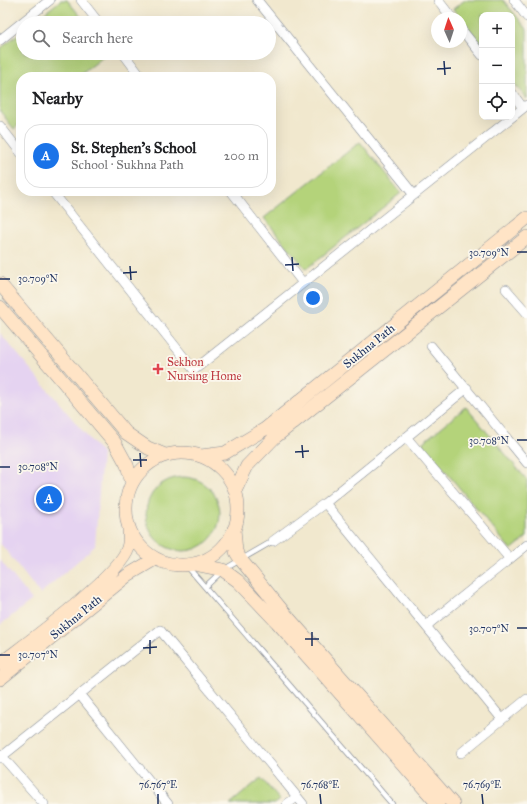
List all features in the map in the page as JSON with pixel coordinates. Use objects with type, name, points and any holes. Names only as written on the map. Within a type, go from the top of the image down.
[{"type":"main road","name":"Sukhna Path","points":[[201,456],[225,453],[265,429],[527,218]]},
{"type":"main road","name":"Sukhna Path","points":[[235,491],[247,466],[274,438],[527,237]]},
{"type":"main road","points":[[0,284],[126,433],[148,448],[165,455]]},
{"type":"main road","points":[[0,307],[115,443],[127,465],[132,483]]},
{"type":"main road","points":[[190,564],[207,559],[219,552],[228,541],[238,517],[238,504],[231,482],[222,470],[210,460],[201,456],[183,453],[165,455],[146,466],[132,483],[125,506],[129,530],[140,546],[155,559],[170,564],[190,564],[223,570],[238,581],[277,622],[438,804]]},
{"type":"main road","points":[[234,529],[236,552],[241,560],[286,615],[453,804]]},
{"type":"main road","name":"Sukhna Path","points":[[0,664],[90,593],[115,567],[128,547],[129,530]]},
{"type":"main road","name":"Sukhna Path","points":[[0,679],[128,574],[155,559]]},
{"type":"street","points":[[30,16],[50,0]]},
{"type":"street","points":[[81,0],[94,16]]},
{"type":"street","points":[[257,0],[270,16]]},
{"type":"street","points":[[514,0],[527,17]]},
{"type":"street","points":[[443,2],[449,12]]},
{"type":"street","points":[[276,24],[414,195]]},
{"type":"street","points":[[0,40],[16,27]]},
{"type":"street","points":[[467,37],[479,52]]},
{"type":"street","points":[[129,60],[138,72]]},
{"type":"street","points":[[515,96],[525,106],[515,114]]},
{"type":"street","points":[[56,196],[194,370],[508,120]]},
{"type":"street","points":[[0,126],[16,146]]},
{"type":"street","points":[[235,196],[303,283]]},
{"type":"street","points":[[506,289],[527,313]]},
{"type":"street","points":[[431,346],[527,462]]},
{"type":"street","points":[[273,541],[325,503],[467,388]]},
{"type":"street","points":[[406,437],[510,559]]},
{"type":"street","points":[[325,503],[502,719]]},
{"type":"street","points":[[426,626],[527,545]]},
{"type":"street","points":[[44,804],[1,756],[80,695],[160,630],[303,804]]},
{"type":"street","points":[[80,695],[168,804]]},
{"type":"street","points":[[460,753],[527,699]]},
{"type":"street","points":[[287,804],[297,796]]},
{"type":"lane","points":[[205,587],[223,570],[273,541]]},
{"type":"lane","points":[[190,564],[205,587],[392,804]]},
{"type":"shaded area","points":[[0,333],[102,454],[95,546],[40,594],[0,543]]},
{"type":"shaded area","points":[[0,560],[32,600],[0,625]]},
{"type":"green space","points":[[61,0],[67,0],[80,16],[41,16]]},
{"type":"green space","points":[[465,0],[503,0],[513,12],[479,12],[479,41],[467,26],[467,12],[455,12],[453,9]]},
{"type":"green space","points":[[515,14],[527,29],[527,99],[515,85]]},
{"type":"green space","points":[[16,36],[16,60],[99,60],[84,72],[16,72],[16,127],[14,129],[0,111],[0,49]]},
{"type":"green space","points":[[360,142],[401,193],[306,269],[264,218]]},
{"type":"green space","points":[[466,407],[527,480],[527,537],[511,550],[422,443]]},
{"type":"green space","points":[[183,477],[204,483],[214,493],[220,514],[214,535],[204,545],[183,551],[162,545],[152,535],[146,514],[152,493],[162,483]]},
{"type":"green space","points":[[261,778],[280,800],[275,804],[230,804]]},
{"type":"place","name":"Sekhon Nursing Home","points":[[158,369]]},
{"type":"place","name":"St. Stephen's School","points":[[49,499]]}]
